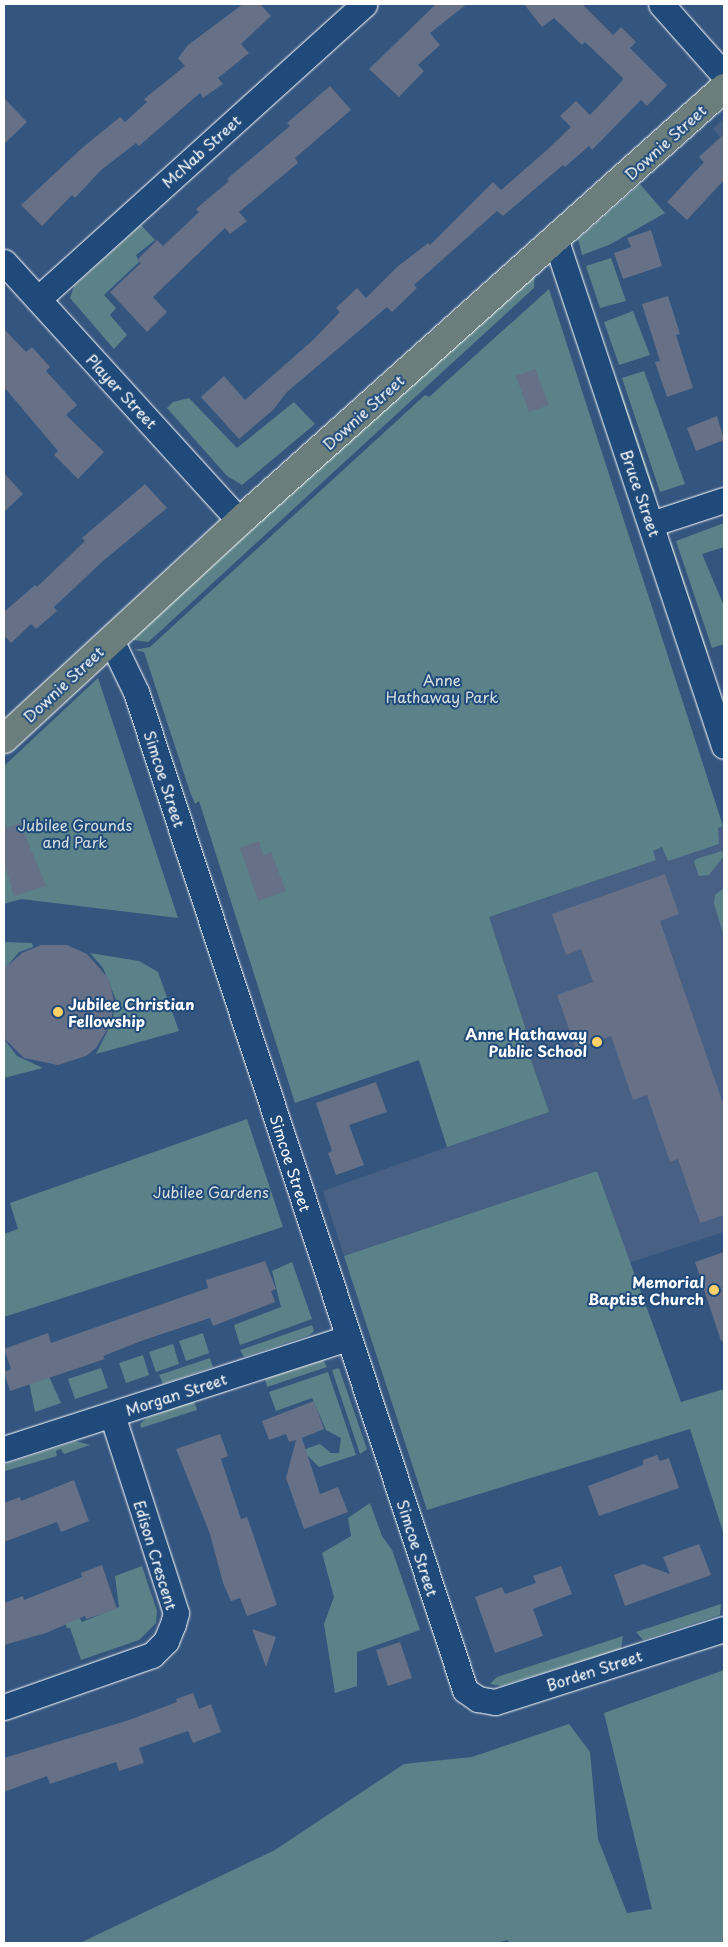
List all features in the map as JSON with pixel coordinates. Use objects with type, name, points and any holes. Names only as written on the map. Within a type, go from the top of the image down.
[{"type":"main road","name":"Downie Street","points":[[4,739],[240,521],[556,241],[724,88]]},
{"type":"street","name":"McNab Street","points":[[38,299],[364,4]]},
{"type":"street","points":[[661,4],[724,75]]},
{"type":"street","name":"Bruce Street","points":[[556,241],[652,524],[724,746]]},
{"type":"street","name":"Player Street","points":[[4,262],[240,521]]},
{"type":"street","points":[[652,524],[724,500]]},
{"type":"street","name":"Simcoe Street","points":[[111,640],[136,692],[465,1690]]},
{"type":"street","name":"Morgan Street","points":[[4,1449],[348,1338]]},
{"type":"street","name":"Edison Crescent","points":[[4,1707],[152,1654],[166,1640],[173,1624],[176,1613],[112,1415]]},
{"type":"street","name":"Borden Street","points":[[465,1690],[478,1698],[494,1702],[724,1629]]},
{"type":"shaded area","points":[[724,118],[724,141],[713,129]]},
{"type":"shaded area","name":"Anne Hathaway Public School","points":[[723,826],[724,1232],[628,1263],[597,1171],[344,1256],[323,1191],[447,1147],[419,1060],[481,911]]},
{"type":"green space","points":[[640,184],[665,213],[609,245],[582,255],[578,239]]},
{"type":"green space","points":[[141,225],[155,240],[136,255],[139,262],[104,295],[116,308],[110,315],[127,335],[114,349],[70,298],[74,286]]},
{"type":"green space","points":[[611,258],[626,301],[600,308],[586,266]]},
{"type":"green space","points":[[535,271],[534,288],[155,636],[148,642],[133,640],[133,634]]},
{"type":"green space","name":"Anne Hathaway Park","points":[[549,289],[723,826],[718,828],[719,844],[668,861],[662,847],[653,851],[656,860],[489,917],[526,1030],[522,1034],[549,1112],[447,1147],[419,1060],[295,1103],[199,801],[195,804],[190,792],[144,652],[134,650],[150,647],[425,395],[429,397]]},
{"type":"green space","points":[[633,311],[650,355],[619,365],[604,322]]},
{"type":"green space","points":[[644,371],[685,484],[660,492],[622,378]]},
{"type":"green space","points":[[618,382],[655,492],[650,491],[610,384]]},
{"type":"green space","points":[[189,398],[237,448],[294,402],[315,424],[242,485],[227,476],[167,408],[173,402]]},
{"type":"green space","points":[[724,523],[724,547],[702,554],[724,606],[724,644],[712,648],[676,541]]},
{"type":"green space","points":[[671,542],[708,653],[702,653],[669,547]]},
{"type":"green space","name":"Jubilee Grounds and Park","points":[[98,678],[178,918],[21,899],[4,904],[4,766]]},
{"type":"green space","points":[[722,851],[724,856],[709,875],[699,876],[694,862],[696,859]]},
{"type":"green space","points":[[724,888],[724,936],[714,904],[715,895]]},
{"type":"green space","points":[[4,942],[32,943],[33,947],[19,952],[4,970]]},
{"type":"green space","points":[[90,953],[139,961],[158,972],[179,1031],[96,1054],[112,1022],[116,1000],[103,968]]},
{"type":"green space","points":[[4,1039],[17,1056],[43,1068],[4,1078]]},
{"type":"green space","name":"Jubilee Gardens","points":[[247,1119],[283,1227],[4,1317],[4,1234],[18,1229],[10,1203]]},
{"type":"green space","points":[[597,1171],[681,1402],[724,1389],[724,1535],[690,1429],[427,1510],[344,1256]]},
{"type":"green space","points":[[292,1262],[312,1319],[240,1345],[234,1325],[281,1307],[272,1271]]},
{"type":"green space","points":[[312,1325],[314,1331],[310,1335],[244,1357],[240,1350]]},
{"type":"green space","points":[[203,1333],[209,1353],[186,1361],[179,1341]]},
{"type":"green space","points":[[173,1344],[179,1364],[156,1372],[149,1352]]},
{"type":"green space","points":[[143,1355],[149,1375],[126,1383],[119,1363]]},
{"type":"green space","points":[[210,1358],[213,1367],[163,1384],[159,1375]]},
{"type":"green space","points":[[323,1360],[327,1367],[267,1387],[265,1379]]},
{"type":"green space","points":[[101,1368],[108,1388],[75,1399],[68,1379]]},
{"type":"green space","points":[[339,1368],[367,1449],[360,1454],[332,1370]]},
{"type":"green space","points":[[46,1370],[61,1403],[35,1412],[27,1372]]},
{"type":"green space","points":[[328,1372],[356,1455],[319,1467],[308,1456],[298,1458],[297,1452],[320,1444],[331,1453],[339,1453],[341,1438],[326,1430],[312,1398],[276,1411],[269,1392]]},
{"type":"green space","points":[[194,1401],[197,1410],[141,1428],[140,1424],[147,1418]]},
{"type":"green space","points":[[76,1441],[90,1445],[64,1454],[61,1449],[56,1451],[57,1456],[5,1471],[5,1464]]},
{"type":"green space","points":[[370,1503],[382,1536],[392,1550],[420,1630],[357,1652],[357,1686],[335,1693],[324,1624],[334,1597],[322,1553],[351,1536],[348,1518]]},
{"type":"green space","points":[[142,1566],[157,1611],[156,1623],[139,1640],[81,1660],[70,1628],[67,1628],[63,1618],[77,1613],[82,1622],[119,1607],[115,1576]]},
{"type":"green space","points":[[721,1604],[720,1615],[643,1640],[636,1632]]},
{"type":"green space","points":[[623,1636],[621,1649],[501,1686],[490,1684],[497,1677]]},
{"type":"green space","points":[[724,1670],[724,1943],[510,1943],[507,1940],[497,1943],[80,1943],[275,1850],[404,1764],[472,1757],[569,1724],[590,1752],[598,1839],[627,1913],[652,1909],[604,1713]]},
{"type":"building","points":[[243,4],[260,4],[271,16],[241,44],[249,53],[218,78],[223,84],[203,98],[200,93],[139,146],[136,143],[101,170],[75,198],[72,195],[42,226],[21,205],[82,148],[120,117],[125,122],[147,102],[144,99],[185,66],[178,58],[188,45]]},
{"type":"building","points":[[436,4],[467,4],[430,33],[440,45],[418,65],[424,71],[399,97],[369,69]]},
{"type":"building","points":[[524,4],[582,4],[613,35],[621,27],[636,42],[630,48],[667,85],[647,106],[641,100],[592,150],[589,146],[565,167],[563,165],[503,216],[497,211],[414,285],[417,288],[392,312],[387,307],[287,392],[273,410],[239,439],[201,397],[224,376],[245,400],[313,340],[340,312],[336,308],[357,288],[366,298],[397,267],[428,243],[430,245],[493,182],[501,190],[548,149],[571,127],[560,116],[576,101],[590,115],[622,81],[623,78],[585,42],[582,45],[554,18],[542,27]]},
{"type":"building","points":[[330,86],[351,110],[295,158],[298,163],[239,212],[247,221],[230,234],[225,228],[153,297],[167,312],[147,332],[110,292],[141,263],[137,260],[157,240],[163,246],[199,212],[196,209],[229,181],[227,179],[290,126],[287,123]]},
{"type":"building","points":[[4,98],[27,122],[4,144]]},
{"type":"building","points":[[724,134],[724,180],[687,220],[667,202],[704,162],[699,157]]},
{"type":"building","points":[[651,230],[662,266],[623,279],[614,253],[631,247],[627,238]]},
{"type":"building","points":[[668,296],[680,334],[676,335],[693,388],[667,397],[655,362],[660,361],[642,304]]},
{"type":"building","points":[[4,329],[26,352],[32,347],[50,367],[46,371],[77,405],[66,415],[104,452],[78,479],[54,455],[58,451],[4,387]]},
{"type":"building","points":[[535,369],[549,405],[529,412],[516,376]]},
{"type":"building","points":[[717,416],[724,440],[696,451],[687,428]]},
{"type":"building","points":[[4,473],[23,494],[4,512]]},
{"type":"building","points":[[145,484],[167,508],[103,561],[54,607],[57,611],[36,629],[31,624],[11,643],[4,635],[4,612],[35,585],[37,587],[85,541],[82,538]]},
{"type":"building","points":[[20,823],[46,886],[14,896],[4,862],[4,829]]},
{"type":"building","points":[[259,841],[263,855],[271,852],[286,891],[258,901],[240,848]]},
{"type":"building","points":[[665,874],[679,914],[660,921],[724,1106],[724,1215],[700,1223],[678,1159],[670,1162],[647,1095],[633,1100],[611,1036],[576,1049],[557,995],[593,982],[581,949],[566,955],[552,914]]},
{"type":"building","name":"Jubilee Christian Fellowship","points":[[41,945],[67,945],[87,954],[109,979],[114,1001],[111,1023],[96,1048],[86,1056],[58,1065],[24,1058],[4,1038],[4,969],[22,953]]},
{"type":"building","points":[[376,1082],[387,1112],[349,1125],[364,1165],[336,1175],[328,1153],[332,1151],[316,1103]]},
{"type":"building","name":"Memorial Baptist Church","points":[[724,1252],[724,1340],[721,1341],[695,1262]]},
{"type":"building","points":[[265,1261],[276,1289],[271,1291],[275,1302],[213,1326],[210,1318],[144,1340],[103,1356],[105,1359],[10,1391],[4,1372],[11,1369],[4,1349],[48,1333],[51,1343],[208,1288],[206,1280]]},
{"type":"building","points":[[314,1401],[324,1429],[302,1438],[320,1494],[338,1487],[348,1512],[304,1529],[286,1478],[296,1440],[289,1442],[286,1434],[269,1440],[262,1421]]},
{"type":"building","points":[[220,1434],[228,1456],[221,1459],[241,1519],[247,1517],[277,1605],[247,1616],[240,1598],[231,1601],[223,1583],[210,1534],[176,1449]]},
{"type":"building","points":[[657,1455],[660,1461],[669,1458],[679,1488],[599,1516],[588,1486],[643,1465],[643,1460]]},
{"type":"building","points":[[74,1480],[89,1521],[61,1532],[57,1522],[4,1542],[4,1503],[20,1497],[21,1501]]},
{"type":"building","points":[[699,1544],[711,1575],[625,1606],[614,1575],[643,1564],[670,1574],[663,1557]]},
{"type":"building","points":[[102,1565],[117,1609],[86,1619],[85,1616],[46,1633],[4,1645],[4,1603],[23,1596],[24,1600],[82,1577],[81,1573]]},
{"type":"building","points":[[561,1566],[572,1594],[533,1609],[543,1636],[495,1653],[475,1597],[502,1587],[505,1594],[536,1583],[533,1576]]},
{"type":"building","points":[[252,1629],[276,1637],[266,1667]]},
{"type":"building","points":[[400,1642],[412,1678],[388,1686],[376,1650]]},
{"type":"building","points":[[193,1693],[199,1709],[211,1704],[221,1732],[193,1743],[188,1731],[139,1748],[144,1763],[119,1771],[116,1762],[50,1784],[47,1776],[4,1792],[4,1758],[129,1720],[177,1702],[176,1699]]},
{"type":"place","name":"Jubilee Christian Fellowship","points":[[58,1012]]},
{"type":"place","name":"Anne Hathaway Public School","points":[[597,1042]]},
{"type":"place","name":"Memorial Baptist Church","points":[[714,1290]]}]
